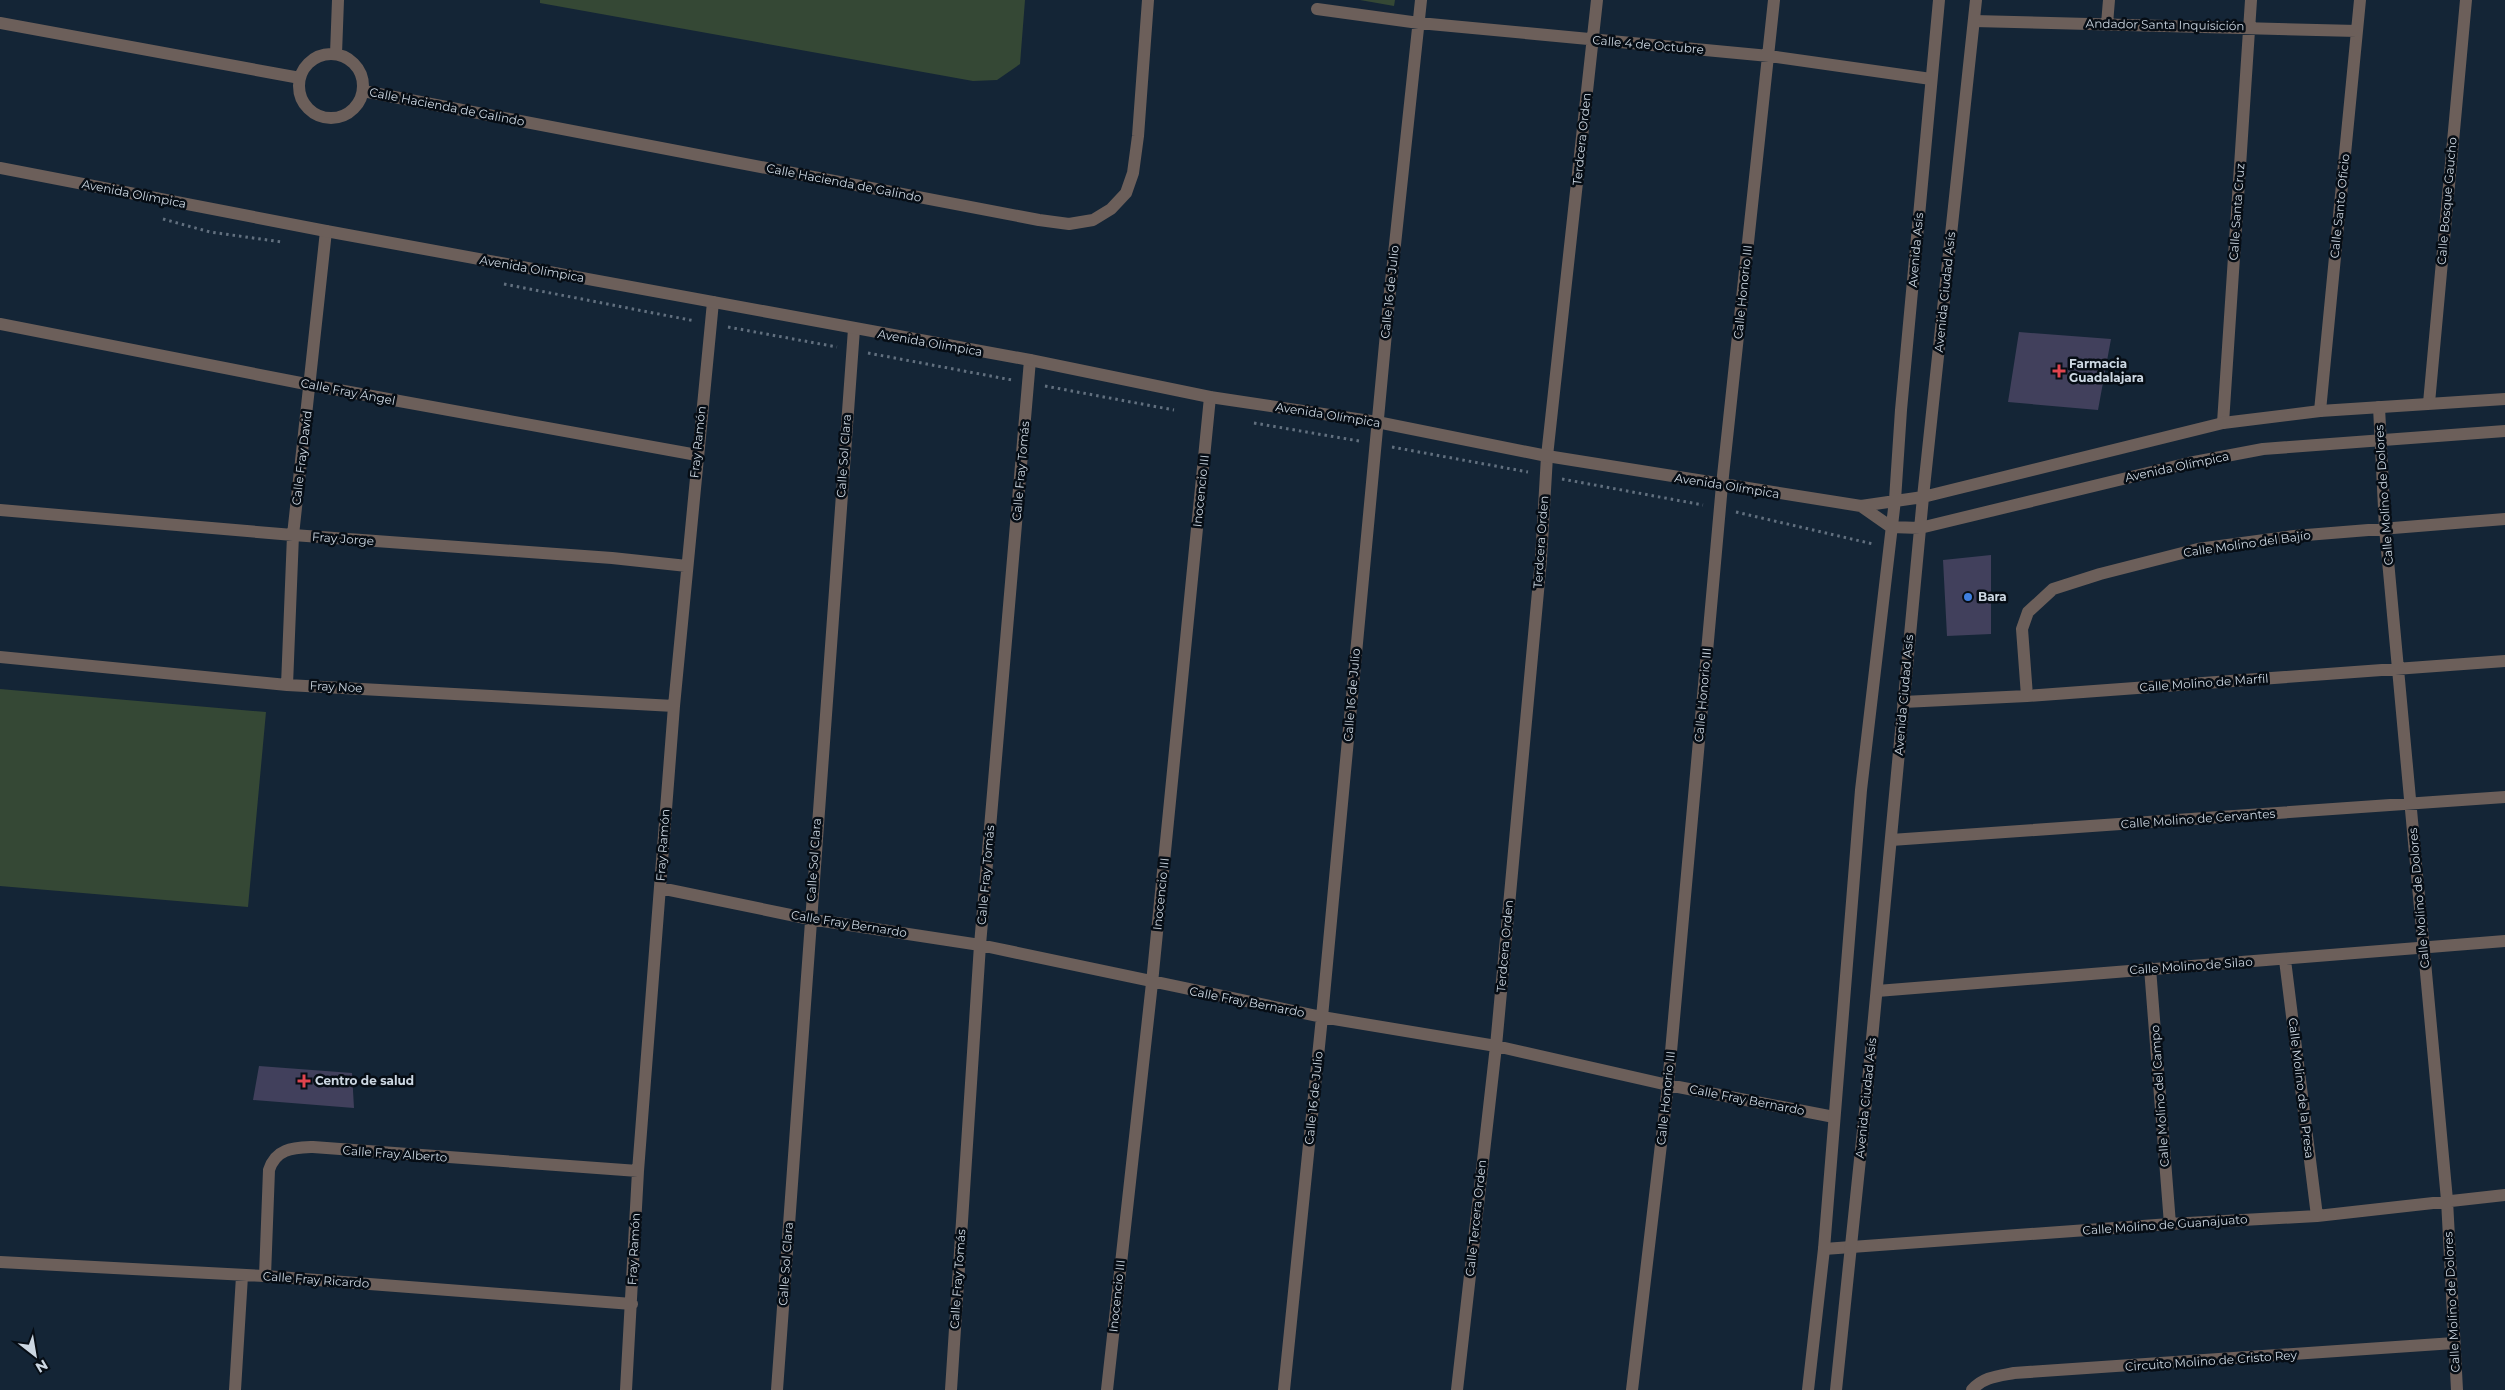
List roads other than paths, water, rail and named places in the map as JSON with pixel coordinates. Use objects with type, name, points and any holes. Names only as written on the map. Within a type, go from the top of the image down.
[{"type":"street","points":[[336,54],[338,0]]},
{"type":"street","name":"Calle Hacienda de Galindo","points":[[363,91],[1039,220],[1069,224],[1093,220],[1111,209],[1126,193],[1133,172],[1138,136],[1148,0]]},
{"type":"street","name":"Calle 16 de Julio","points":[[1284,1390],[1322,1017],[1375,443],[1420,23],[1420,0]]},
{"type":"street","points":[[1593,40],[1597,0]]},
{"type":"street","name":"Calle Honorio III","points":[[1632,1390],[1668,1085],[1722,485],[1774,0]]},
{"type":"street","name":"Avenida Asís","points":[[1895,500],[1939,0]]},
{"type":"street","name":"Avenida Ciudad Asís","points":[[1836,1390],[1852,1246],[1923,497],[1976,0]]},
{"type":"street","points":[[2107,24],[2109,0]]},
{"type":"street","name":"Calle Santa Cruz","points":[[2222,423],[2251,0]]},
{"type":"street","name":"Calle Santo Oficio","points":[[2320,411],[2360,0]]},
{"type":"street","name":"Calle Bosque Gaucho","points":[[2429,403],[2466,0]]},
{"type":"street","name":"Calle 4 de Octubre","points":[[1317,9],[1420,23],[1769,56],[1931,79]]},
{"type":"street","name":"Andador Santa Inquisición","points":[[1974,20],[2357,31]]},
{"type":"street","points":[[0,23],[300,78]]},
{"type":"street","name":"Terdcera Orden","points":[[1496,1046],[1541,559],[1545,476],[1593,40]]},
{"type":"street","points":[[336,54],[354,63],[362,76],[363,91],[353,109],[339,116],[324,117],[307,107],[299,88],[300,78],[309,62],[317,57],[336,54]]},
{"type":"street","name":"Avenida Olímpica","points":[[0,168],[326,231],[1030,360],[1210,396],[1378,422],[1547,456],[1861,506],[1923,497],[2222,423],[2320,411],[2505,399]]},
{"type":"street","name":"Calle Fray David","points":[[287,685],[293,535],[311,385],[326,231]]},
{"type":"street","name":"Fray Ramón","points":[[626,1390],[638,1171],[674,706],[696,455],[713,302]]},
{"type":"street","name":"Calle Fray Ángel","points":[[0,324],[311,385],[696,455]]},
{"type":"street","name":"Calle Sol Clara","points":[[777,1390],[854,329]]},
{"type":"street","name":"Calle Fray Tomás","points":[[951,1390],[980,945],[1030,360]]},
{"type":"street","name":"Inocencio III","points":[[1107,1390],[1152,983],[1210,396]]},
{"type":"street","name":"Calle Molino de Dolores","points":[[2379,407],[2379,440],[2385,528],[2447,1200],[2457,1390]]},
{"type":"street","name":"Avenida Olímpica","points":[[1861,506],[1891,528],[1920,528],[2189,463],[2263,449],[2505,432]]},
{"type":"street","points":[[1808,1390],[1824,1249],[1860,790],[1895,500]]},
{"type":"street","name":"Fray Jorge","points":[[0,510],[293,535],[612,558],[687,566]]},
{"type":"street","name":"Calle Molino del Bajío","points":[[2027,696],[2022,629],[2028,612],[2053,589],[2100,574],[2198,549],[2294,536],[2505,519]]},
{"type":"street","name":"Fray Noe","points":[[0,657],[287,685],[674,706]]},
{"type":"street","name":"Calle Molino de Marfil","points":[[1903,702],[2027,696],[2505,661]]},
{"type":"street","name":"Calle Molino de Cervantes","points":[[1891,840],[2505,797]]},
{"type":"street","name":"Calle Fray Bernardo","points":[[660,888],[810,918],[980,945],[1152,983],[1322,1017],[1496,1046],[1668,1085],[1834,1117]]},
{"type":"street","name":"Calle Molino de Silao","points":[[1876,991],[2150,968],[2285,960],[2505,940]]},
{"type":"street","name":"Calle Molino de la Presa","points":[[2285,960],[2317,1216]]},
{"type":"street","name":"Calle Molino del Campo","points":[[2150,968],[2170,1224]]},
{"type":"street","name":"Calle Tercera Orden","points":[[1457,1390],[1496,1046]]},
{"type":"street","name":"Calle Fray Alberto","points":[[265,1276],[268,1170],[278,1154],[290,1148],[313,1147],[638,1171]]},
{"type":"street","name":"Calle Molino de Guanajuato","points":[[1824,1249],[2170,1224],[2317,1216],[2505,1195]]},
{"type":"street","name":"Calle Fray Ricardo","points":[[0,1262],[265,1276],[632,1304]]},
{"type":"street","points":[[235,1390],[242,1276]]},
{"type":"street","name":"Circuito Molino de Cristo Rey","points":[[1972,1390],[1977,1384],[1991,1377],[2014,1373],[2454,1343]]},
{"type":"place","name":"Farmacia Guadalajara","points":[[2059,371]]},
{"type":"place","name":"Bara","points":[[1968,597]]},
{"type":"place","name":"Centro de salud","points":[[304,1081]]}]
